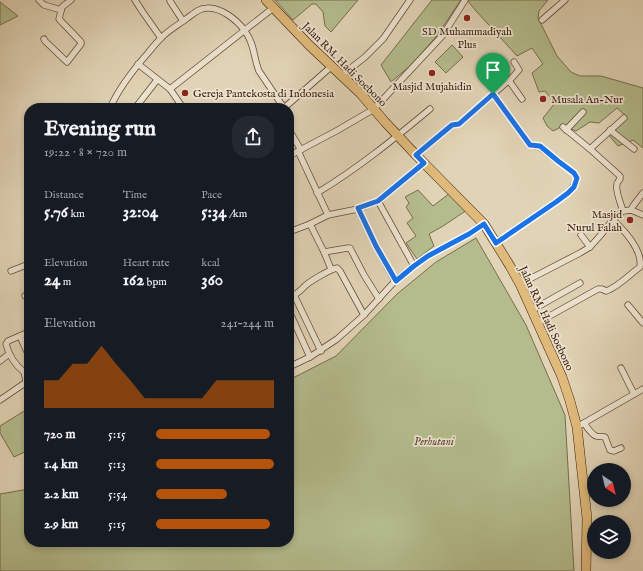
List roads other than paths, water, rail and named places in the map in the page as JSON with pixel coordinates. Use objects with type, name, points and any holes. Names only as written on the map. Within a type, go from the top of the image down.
[{"type":"main road","name":"Jalan RM. Hadi Soebono","points":[[266,0],[309,45],[360,93],[398,136],[484,224],[520,284],[562,377],[570,401],[581,425],[587,518],[586,571]]},
{"type":"street","points":[[39,0],[44,5],[61,10]]},
{"type":"street","points":[[44,39],[67,62],[82,44],[59,19],[62,7],[71,0]]},
{"type":"street","points":[[135,0],[161,38]]},
{"type":"street","points":[[342,76],[365,57],[383,39],[410,0]]},
{"type":"street","points":[[294,154],[374,109],[443,35],[465,0]]},
{"type":"street","points":[[542,20],[565,0]]},
{"type":"street","points":[[170,1],[183,21]]},
{"type":"street","points":[[112,103],[138,64],[161,38],[201,9],[212,8],[225,13],[245,30],[253,44],[254,56],[259,71],[280,103]]},
{"type":"street","points":[[170,89],[273,8]]},
{"type":"street","points":[[416,155],[452,125],[459,124],[509,81],[519,70],[514,62]]},
{"type":"street","points":[[138,64],[170,89],[179,103]]},
{"type":"street","points":[[290,103],[332,66]]},
{"type":"street","points":[[139,103],[157,80]]},
{"type":"street","points":[[509,81],[522,99]]},
{"type":"street","points":[[493,94],[530,145],[540,146],[574,173],[577,178],[574,187],[568,193],[496,243]]},
{"type":"street","points":[[317,192],[344,176],[398,136],[430,109]]},
{"type":"street","points":[[584,112],[564,128],[620,176],[617,186],[619,201],[623,210]]},
{"type":"street","points":[[590,149],[624,118]]},
{"type":"street","points":[[610,130],[634,149]]},
{"type":"street","points":[[294,140],[328,215]]},
{"type":"street","points":[[294,230],[328,215],[358,208],[378,201],[424,163]]},
{"type":"street","points":[[631,210],[643,193]]},
{"type":"street","points":[[378,201],[414,266]]},
{"type":"street","points":[[358,208],[376,246],[396,281]]},
{"type":"street","points":[[520,284],[590,247],[623,210],[631,210],[643,216]]},
{"type":"street","points":[[537,323],[598,289],[606,291],[609,290],[642,264],[641,254],[636,242],[613,220]]},
{"type":"street","points":[[310,224],[331,269]]},
{"type":"street","points":[[294,365],[321,351],[337,339],[364,315],[396,281],[414,266],[428,256],[469,234],[484,224]]},
{"type":"street","points":[[581,235],[590,247]]},
{"type":"street","points":[[324,252],[350,248],[379,299]]},
{"type":"street","points":[[11,271],[24,266]]},
{"type":"street","points":[[294,295],[304,286],[331,269],[337,268],[339,269],[364,315]]},
{"type":"street","points":[[532,310],[580,283]]},
{"type":"street","points":[[294,301],[321,351]]},
{"type":"street","points":[[628,305],[643,323]]},
{"type":"street","points":[[294,323],[310,357]]},
{"type":"street","points":[[24,334],[7,342],[6,344],[9,354],[19,368],[24,370]]},
{"type":"street","points":[[20,336],[24,345]]},
{"type":"street","points":[[0,361],[9,354]]},
{"type":"street","points":[[621,368],[634,394]]},
{"type":"street","points":[[0,400],[24,384]]},
{"type":"street","points":[[621,448],[614,451],[610,450],[604,436],[594,436],[581,425],[643,390]]},
{"type":"place","name":"SD Muhammadiyah Plus","points":[[467,18]]},
{"type":"place","name":"Masjid Mujahidin","points":[[432,73]]},
{"type":"place","name":"Gereja Pantekosta di Indonesia","points":[[185,93]]},
{"type":"place","name":"Musala An-Nur","points":[[543,99]]},
{"type":"place","name":"Masjid Nurul Falah","points":[[630,220]]},
{"type":"park label","name":"Perhutani","points":[[434,441]]}]
